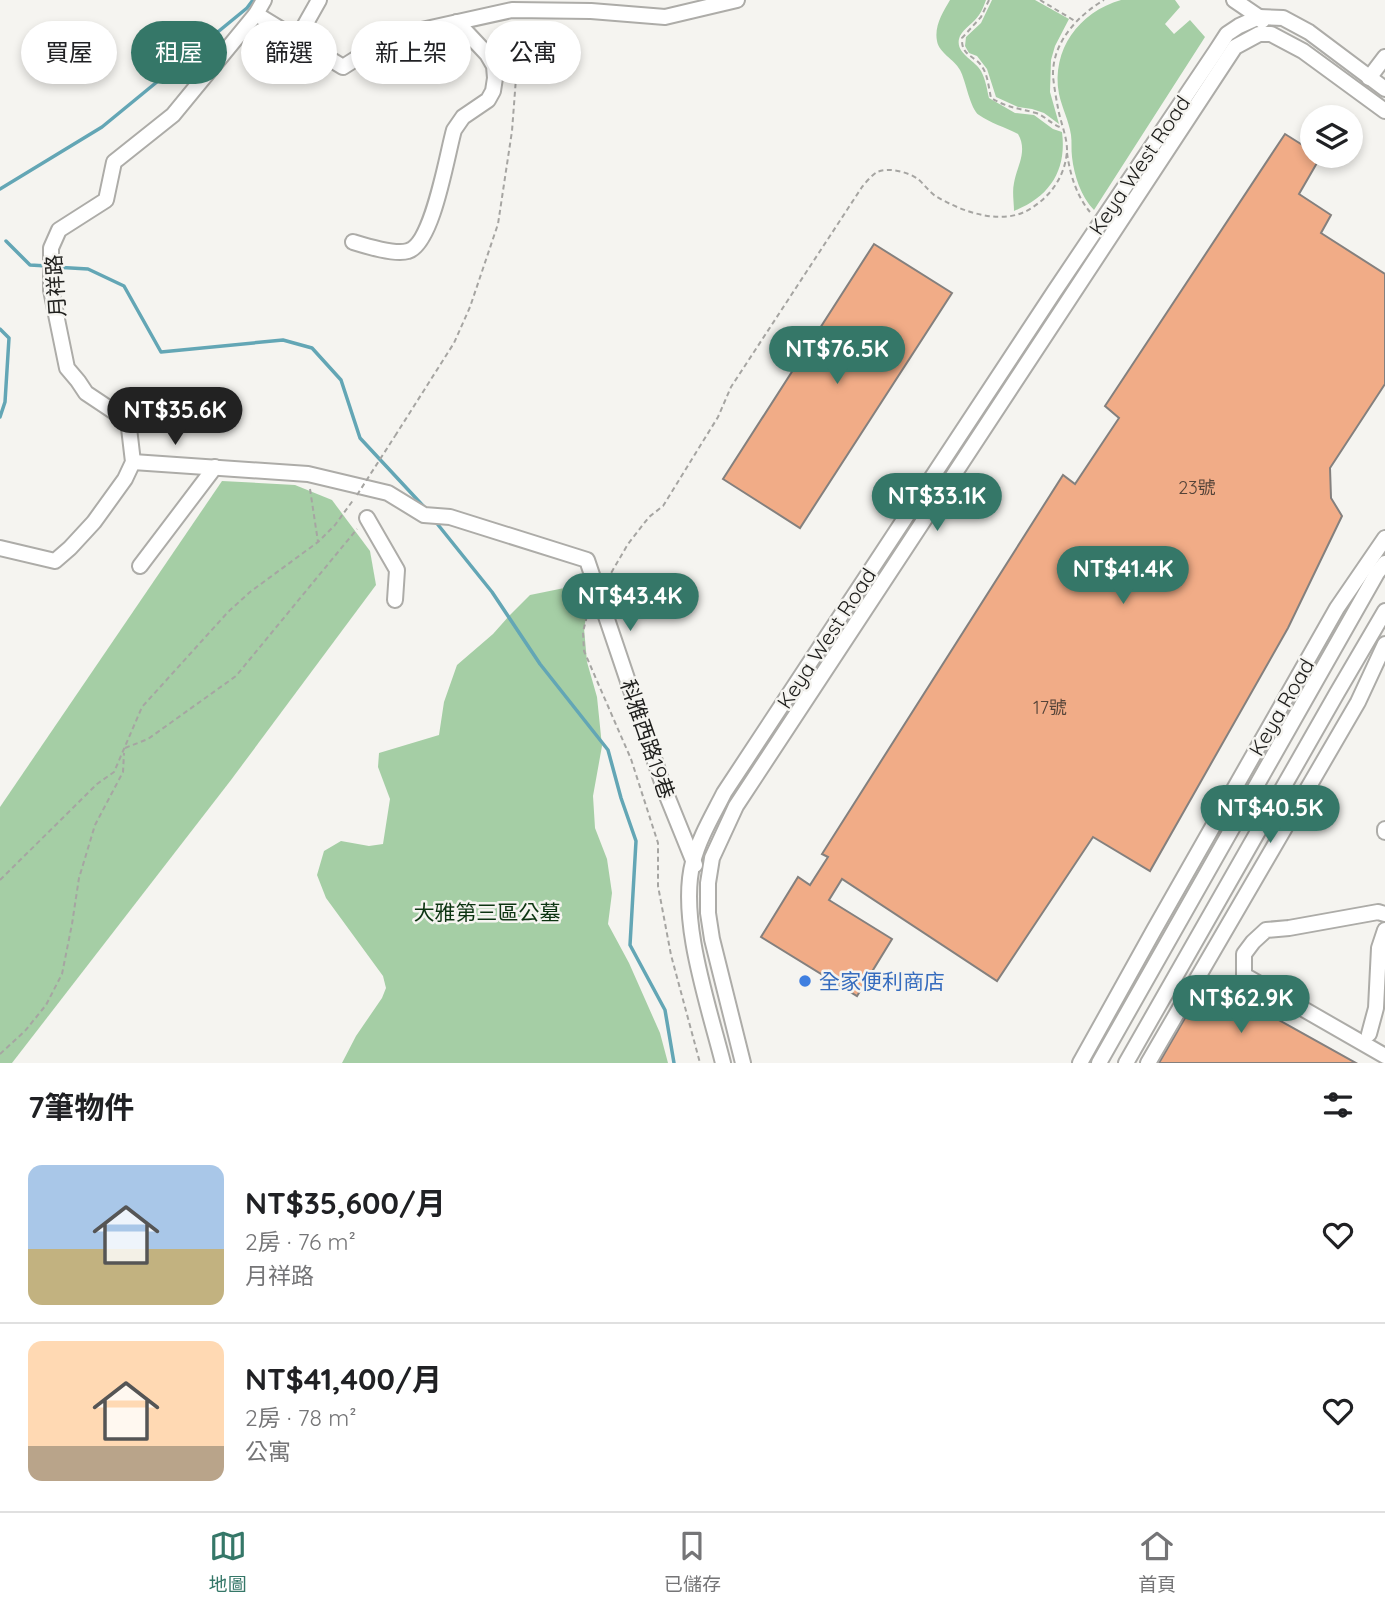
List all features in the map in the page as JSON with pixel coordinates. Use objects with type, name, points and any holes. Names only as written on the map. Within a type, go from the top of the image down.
[{"type":"street","name":"月祥路","points":[[133,462],[129,428],[125,419],[86,393],[66,368],[51,290],[51,248],[59,230],[106,200],[114,162],[173,115],[256,14],[264,0]]},
{"type":"street","points":[[307,21],[319,0]]},
{"type":"street","points":[[462,21],[512,10],[591,11],[665,17],[737,0]]},
{"type":"street","points":[[1234,0],[1259,17],[1271,34],[1303,51],[1385,111]]},
{"type":"street","points":[[256,14],[267,21]]},
{"type":"street","points":[[1259,17],[1283,18],[1309,32],[1385,89]]},
{"type":"street","name":"Keya West Road","points":[[723,1063],[693,943],[689,892],[693,862],[708,823],[724,793],[1227,34],[1259,17]]},
{"type":"street","name":"Keya West Road","points":[[743,1063],[708,913],[708,883],[712,858],[736,806],[1235,47],[1259,34],[1271,34]]},
{"type":"street","points":[[354,242],[398,252],[408,251],[428,228],[454,130],[463,117],[488,100],[493,90],[494,66],[471,37]]},
{"type":"street","points":[[1369,78],[1385,57]]},
{"type":"street","points":[[0,548],[55,561],[94,522],[125,479],[133,462],[215,467]]},
{"type":"street","points":[[140,566],[215,467]]},
{"type":"street","name":"科雅西路19巷","points":[[215,467],[308,474],[388,494],[431,516],[450,517],[587,560],[665,791],[693,862],[708,883]]},
{"type":"street","points":[[367,518],[397,570],[395,600]]},
{"type":"street","name":"Keya Road","points":[[1080,1063],[1330,620],[1385,538]]},
{"type":"street","name":"Keya Road","points":[[1099,1063],[1385,563]]},
{"type":"street","name":"Keya Road","points":[[1126,1063],[1385,611]]},
{"type":"street","points":[[1330,620],[1351,621],[1368,641]]},
{"type":"street","points":[[1148,1063],[1358,702],[1384,650],[1368,641],[1344,634],[1330,620]]},
{"type":"street","points":[[1385,914],[1378,912],[1266,930],[1244,954],[1244,975],[1365,1038],[1385,1056]]},
{"type":"street","points":[[1365,1038],[1377,1008],[1379,948],[1385,930]]},
{"type":"street","points":[[1365,1038],[1385,1022]]},
{"type":"path","points":[[989,0],[981,17],[962,38],[962,49],[976,59],[984,70],[991,98],[1010,108],[1042,116],[1051,124],[1063,128]]},
{"type":"path","points":[[1040,0],[1075,22]]},
{"type":"path","points":[[1094,6],[1095,0]]},
{"type":"path","points":[[1100,224],[1086,208],[1070,171],[1053,76],[1055,57],[1065,35],[1075,22],[1104,0]]},
{"type":"path","points":[[0,880],[97,784],[114,772],[142,708],[228,611],[318,542],[335,525],[396,436],[454,342],[470,307],[498,225],[512,131],[517,65],[512,10]]},
{"type":"path","points":[[700,1063],[671,955],[660,900],[658,843],[631,759],[584,651],[583,632],[590,607],[635,535],[649,517],[663,506],[718,417],[731,387],[862,187],[876,173],[887,170],[902,172],[918,180],[935,196],[977,213],[998,218],[1016,216],[1044,199],[1055,186],[1065,167],[1067,149]]},
{"type":"path","points":[[308,474],[318,542]]},
{"type":"path","points":[[124,748],[148,739],[236,676],[367,518]]},
{"type":"path","points":[[0,1054],[46,1005],[62,974],[79,878],[95,825],[123,772],[124,748]]},
{"type":"green space","points":[[950,0],[986,0],[980,13],[960,36],[959,47],[981,71],[989,98],[1015,113],[1034,115],[1053,129],[1062,132],[1062,158],[1053,181],[1037,198],[1014,211],[1013,186],[1022,152],[1021,140],[1018,134],[976,112],[960,70],[938,45],[938,25]]},
{"type":"green space","points":[[992,0],[1035,0],[1069,19],[1051,60],[1050,92],[1059,124],[1044,113],[1018,107],[996,97],[987,69],[965,46],[966,37],[981,23]]},
{"type":"green space","points":[[1121,0],[1175,0],[1180,7],[1165,24],[1174,34],[1190,20],[1205,37],[1094,210],[1082,192],[1074,171],[1070,130],[1059,94],[1059,62],[1071,35],[1081,23],[1092,14]]},
{"type":"green space","points":[[222,481],[295,485],[332,500],[370,551],[376,585],[231,780],[12,1063],[0,1063],[0,807]]},
{"type":"green space","name":"大雅第三區公墓","points":[[579,585],[590,598],[584,628],[587,662],[597,697],[602,746],[593,796],[595,828],[607,859],[612,893],[608,924],[629,963],[660,1033],[668,1063],[342,1063],[386,988],[383,976],[326,898],[317,875],[324,851],[341,841],[369,846],[383,844],[390,799],[378,767],[379,753],[439,735],[444,702],[457,665],[493,634],[530,595]]},
{"type":"building","points":[[1285,134],[1300,143],[1300,168],[1314,168],[1299,194],[1331,215],[1321,233],[1385,274],[1385,384],[1330,468],[1331,498],[1342,516],[1288,628],[1150,871],[1093,837],[997,981],[842,879],[829,900],[892,939],[857,996],[761,937],[798,877],[810,885],[828,857],[822,854],[1063,475],[1075,484],[1119,418],[1105,406]]},
{"type":"building","points":[[874,244],[952,293],[800,528],[723,479]]},
{"type":"building","points":[[1207,980],[1356,1063],[1159,1063]]},
{"type":"waterway","points":[[0,189],[102,127],[247,8],[253,0]]},
{"type":"waterway","points":[[6,241],[30,265],[47,266]]},
{"type":"waterway","points":[[54,267],[88,269],[124,286],[161,352],[283,340],[312,348],[341,380],[360,438],[426,509]]},
{"type":"waterway","points":[[0,329],[9,338],[5,402],[0,417]]},
{"type":"waterway","points":[[435,521],[492,592],[540,664],[608,750],[636,841],[630,945],[665,1010],[674,1063]]},
{"type":"place","name":"全家便利商店","points":[[805,981]]}]
